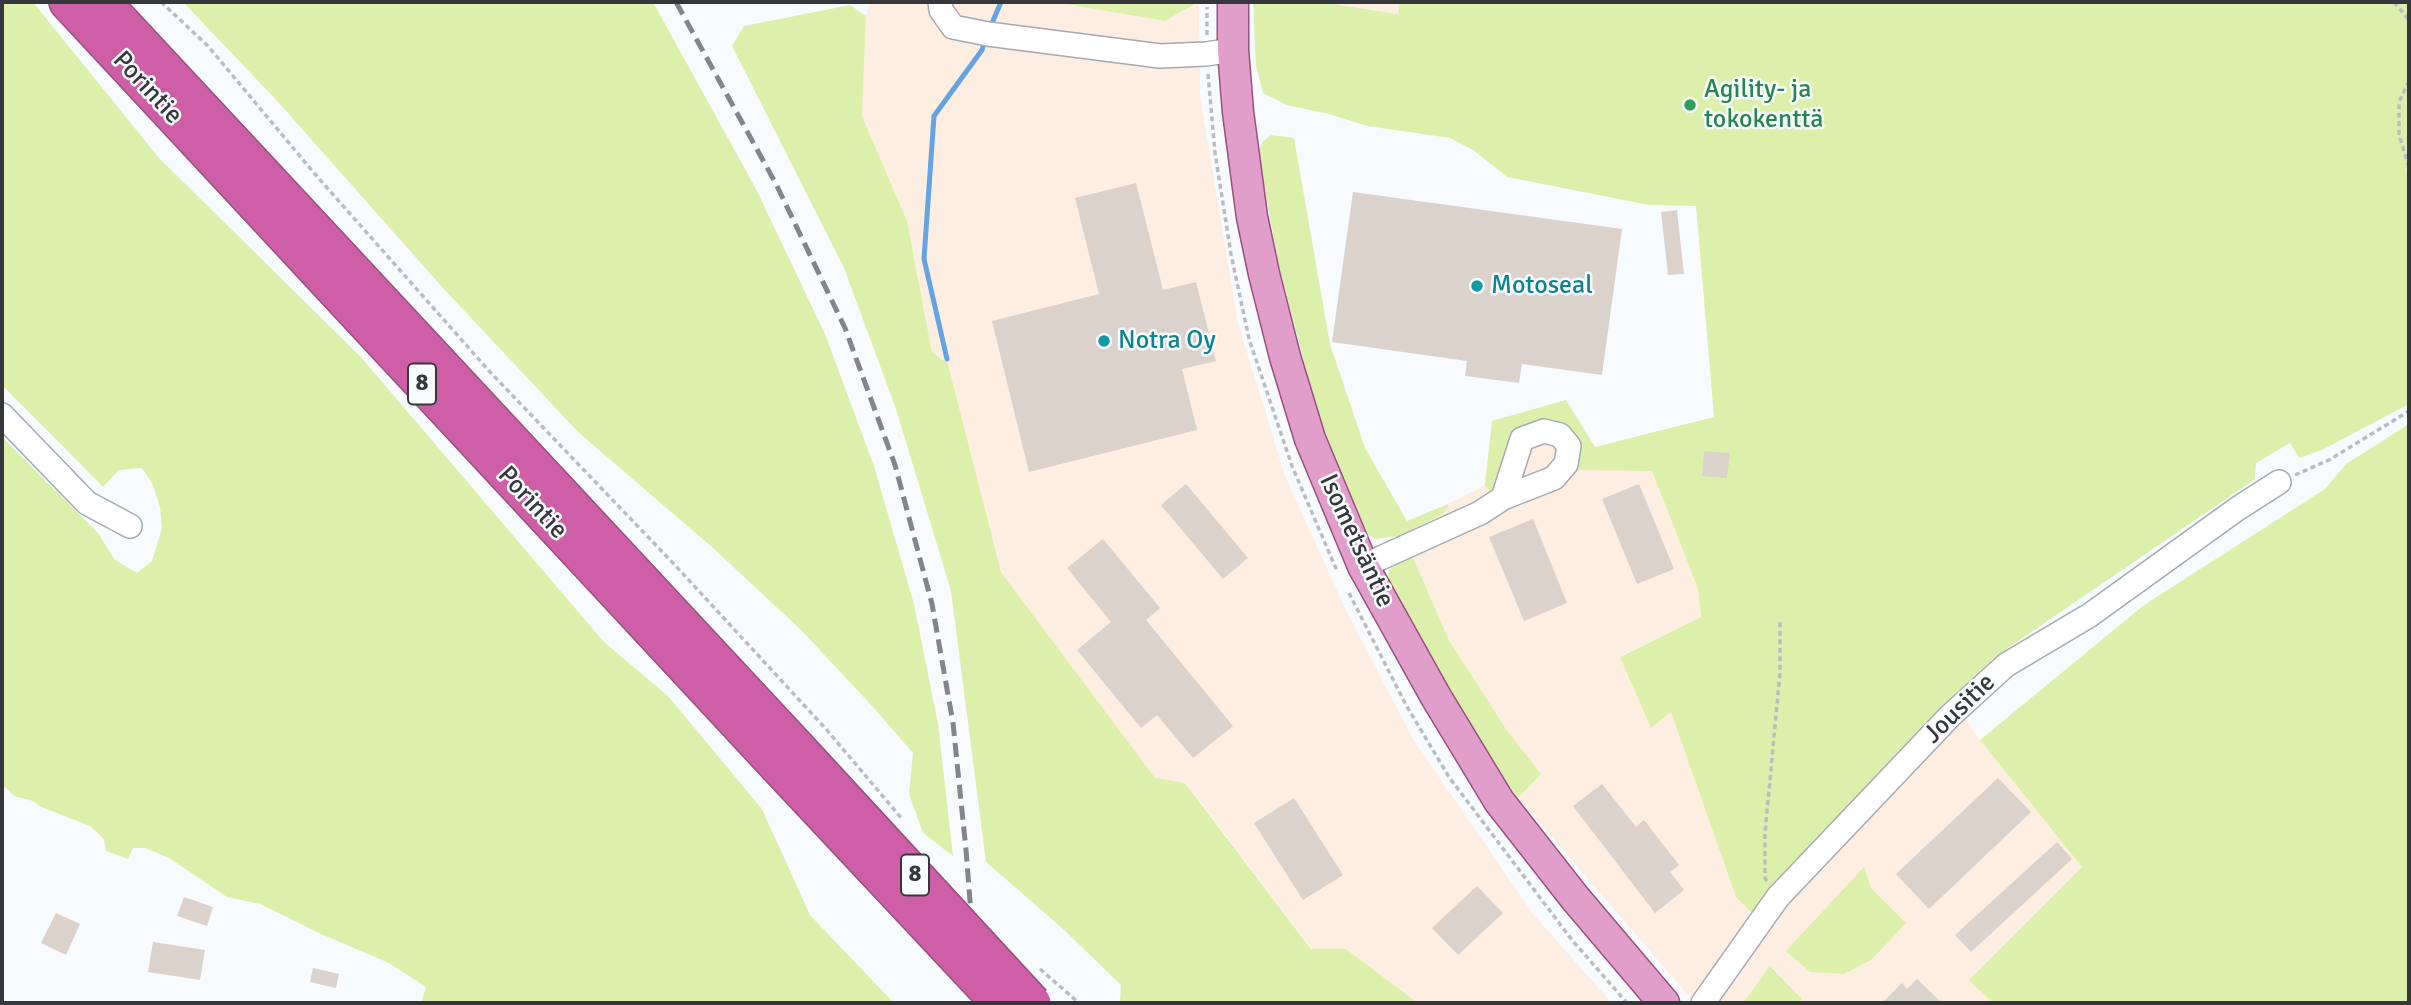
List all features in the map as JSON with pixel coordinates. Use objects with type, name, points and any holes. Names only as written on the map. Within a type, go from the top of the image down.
[{"type":"highway","name":"Porintie","points":[[67,2],[787,756],[1033,1003]]},
{"type":"highway","name":"Porintie","points":[[103,2],[787,756],[999,1003]]},
{"type":"main road","name":"Isometsäntie","points":[[1233,2],[1233,50],[1238,112],[1252,217],[1285,357],[1310,439],[1363,566],[1436,697],[1499,801],[1575,898],[1664,1003]]},
{"type":"street","points":[[940,2],[941,10],[953,27],[988,34],[1160,56],[1233,50]]},
{"type":"street","points":[[2,415],[88,503],[130,526]]},
{"type":"street","name":"Jousitie","points":[[1703,1003],[1777,897],[1950,716],[2006,665],[2090,615],[2279,482]]},
{"type":"street","points":[[1363,566],[1480,513],[1503,498]]},
{"type":"path","points":[[161,2],[208,46],[314,173],[490,372],[673,563],[826,729],[904,822]]},
{"type":"path","points":[[2394,2],[2409,20]]},
{"type":"path","points":[[2409,81],[2399,102],[2399,135],[2409,167]]},
{"type":"path","points":[[2279,482],[2329,460],[2409,411]]},
{"type":"path","points":[[1777,897],[1765,878],[1765,844],[1780,672],[1780,619]]},
{"type":"path","points":[[1038,967],[1079,1003]]},
{"type":"shaded area","points":[[870,2],[1054,2],[1165,21],[1199,3],[1200,96],[1238,323],[1285,476],[1344,606],[1413,739],[1533,914],[1612,1003],[1418,1003],[1346,949],[1312,949],[1186,783],[1155,779],[1001,572],[948,364],[932,352],[907,221],[862,116],[866,16]]},
{"type":"shaded area","points":[[1320,2],[1400,2],[1398,14]]},
{"type":"shaded area","points":[[1566,400],[1595,447],[1652,471],[1698,589],[1701,617],[1620,656],[1652,727],[1671,711],[1736,897],[1751,912],[1951,698],[1980,740],[2082,867],[1970,979],[1993,1003],[1801,1003],[1801,998],[1771,966],[1743,1003],[1695,1003],[1518,798],[1541,774],[1506,729],[1449,640],[1414,560],[1399,536],[1443,514],[1448,504],[1484,486],[1492,421]]},
{"type":"green space","points":[[2,2],[33,2],[159,158],[360,356],[604,642],[668,696],[762,809],[810,915],[894,1003],[421,1003],[426,987],[389,963],[260,904],[227,897],[169,858],[145,848],[133,848],[128,859],[106,851],[104,839],[90,826],[39,806],[33,801],[14,796],[2,784],[2,437],[98,533],[115,560],[137,573],[152,561],[162,528],[160,507],[152,483],[142,468],[119,470],[103,487],[2,385]]},
{"type":"green space","points":[[183,2],[653,2],[756,189],[825,334],[874,466],[914,604],[938,724],[953,856],[923,833],[909,794],[913,753],[873,707],[801,630],[713,548],[578,432],[442,287],[279,103]]},
{"type":"green space","points":[[1054,2],[1199,2],[1165,21]]},
{"type":"green space","points":[[1253,2],[1320,2],[1398,14],[1400,2],[2409,2],[2409,168],[2406,169],[2409,179],[2409,404],[2322,450],[2299,458],[2290,443],[2256,463],[2255,479],[1995,657],[1951,698],[1752,913],[1736,897],[1671,712],[1651,728],[1620,657],[1701,617],[1698,589],[1652,471],[1578,470],[1579,461],[1571,439],[1562,426],[1551,421],[1532,425],[1497,486],[1490,491],[1485,486],[1492,421],[1566,400],[1595,447],[1714,417],[1696,206],[1649,205],[1507,177],[1473,150],[1450,138],[1367,126],[1287,105],[1263,93],[1256,66]]},
{"type":"green space","points":[[850,5],[866,16],[862,116],[907,221],[932,352],[948,364],[1001,572],[1155,778],[1185,783],[1311,949],[1346,949],[1418,1003],[1120,1003],[1121,985],[1062,928],[986,862],[951,591],[896,409],[844,268],[732,46],[744,26]]},
{"type":"green space","points":[[1271,135],[1294,138],[1330,344],[1365,448],[1407,521],[1448,504],[1443,514],[1399,536],[1376,539],[1364,533],[1317,412],[1279,266],[1258,153],[1263,141]]},
{"type":"green space","points":[[2409,424],[2409,1003],[1993,1003],[1969,980],[2082,867],[1980,740],[2144,605],[2325,489],[2346,464]]},
{"type":"green space","points":[[1409,555],[1414,560],[1449,640],[1506,729],[1541,774],[1518,798],[1482,753],[1386,584],[1389,570]]},
{"type":"green space","points":[[1864,867],[1871,888],[1906,923],[1871,960],[1844,974],[1810,972],[1786,951]]},
{"type":"green space","points":[[1770,966],[1801,998],[1801,1003],[1743,1003]]},
{"type":"building","name":"Notra Oy","points":[[1136,183],[1163,290],[1196,282],[1216,361],[1182,369],[1197,430],[1029,472],[992,321],[1099,294],[1075,198]]},
{"type":"building","name":"Motoseal","points":[[1353,192],[1622,229],[1602,375],[1522,364],[1519,383],[1465,376],[1467,361],[1332,342]]},
{"type":"building","points":[[1677,210],[1684,274],[1668,275],[1661,212]]},
{"type":"building","points":[[1704,451],[1730,453],[1727,478],[1702,476]]},
{"type":"building","points":[[1186,484],[1248,558],[1223,579],[1161,505]]},
{"type":"building","points":[[1639,484],[1674,569],[1637,584],[1602,499]]},
{"type":"building","points":[[1533,519],[1567,603],[1524,621],[1489,537]]},
{"type":"building","points":[[1103,539],[1160,608],[1146,620],[1233,726],[1193,758],[1157,715],[1141,728],[1077,650],[1111,622],[1067,568]]},
{"type":"building","points":[[1998,778],[2031,812],[1929,909],[1896,874]]},
{"type":"building","points":[[1602,784],[1636,827],[1644,820],[1679,865],[1670,872],[1684,890],[1655,913],[1573,806]]},
{"type":"building","points":[[1294,798],[1343,875],[1303,900],[1254,823]]},
{"type":"building","points":[[2057,842],[2072,859],[1971,952],[1955,935]]},
{"type":"building","points":[[1477,886],[1503,913],[1458,955],[1432,928]]},
{"type":"building","points":[[184,897],[213,907],[207,926],[177,916]]},
{"type":"building","points":[[56,913],[80,924],[66,955],[41,943]]},
{"type":"building","points":[[153,942],[205,950],[200,980],[148,972]]},
{"type":"building","points":[[313,968],[339,974],[336,988],[310,982]]},
{"type":"building","points":[[1917,979],[1942,1003],[1882,1003],[1902,983],[1907,989]]},
{"type":"waterway","points":[[990,28],[1001,2]]},
{"type":"waterway","points":[[947,359],[924,259],[934,116],[982,50],[985,40]]},
{"type":"railway","points":[[676,2],[776,184],[845,328],[895,465],[932,604],[953,723],[978,1003]]},
{"type":"place","name":"Agility- ja tokokenttä","points":[[1690,105]]},
{"type":"place","name":"Motoseal","points":[[1477,286]]},
{"type":"place","name":"Notra Oy","points":[[1104,341]]}]
